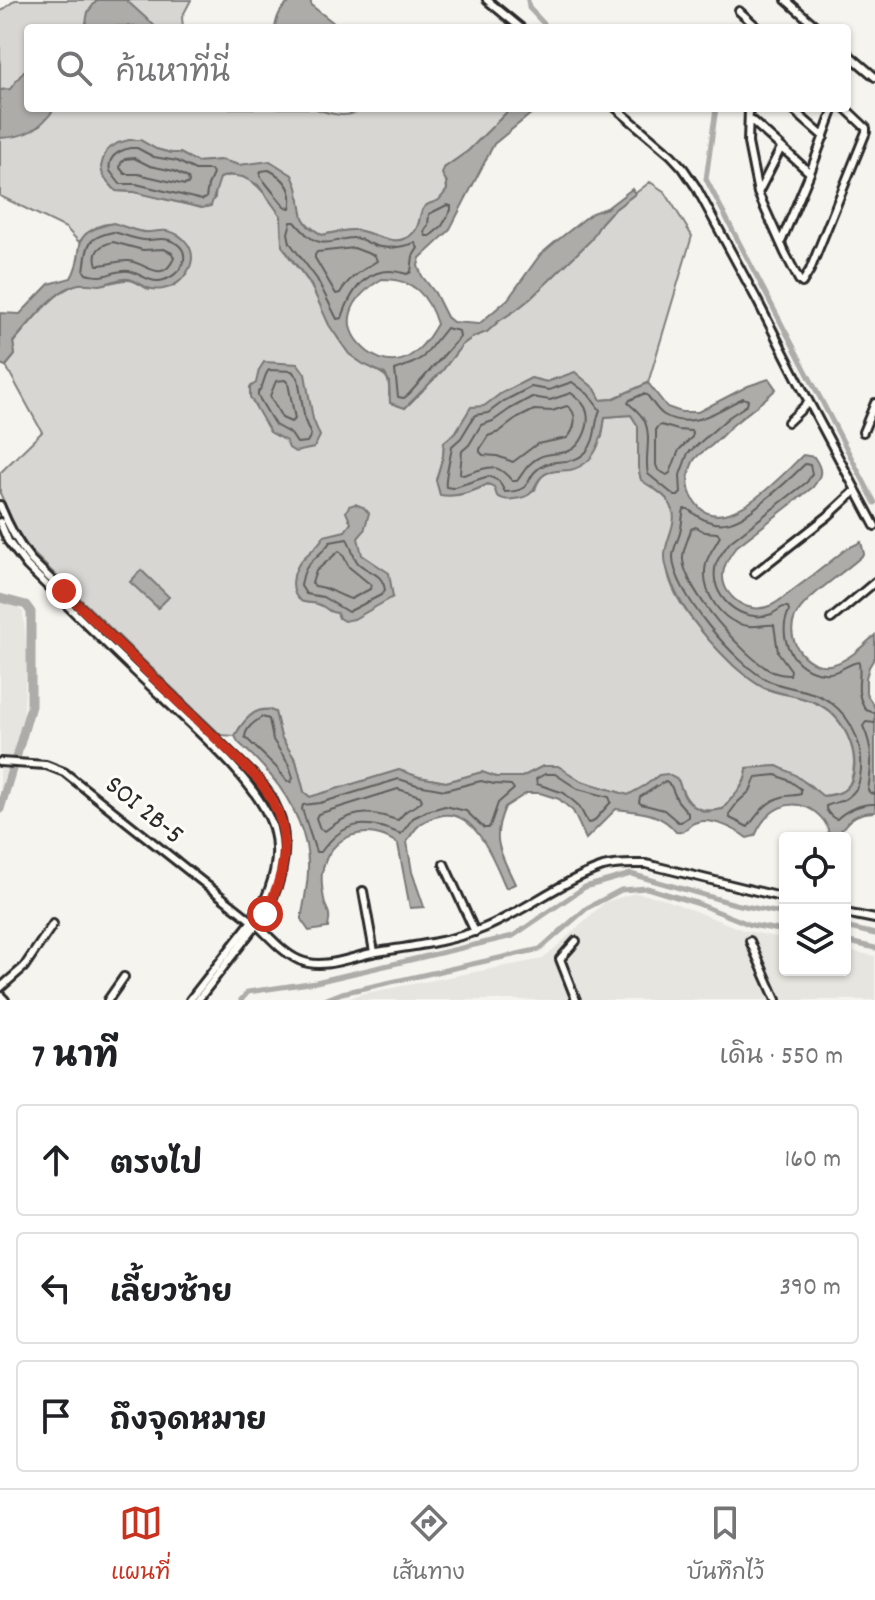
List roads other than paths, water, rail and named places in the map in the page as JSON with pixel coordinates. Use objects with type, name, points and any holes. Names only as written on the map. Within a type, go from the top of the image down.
[{"type":"street","points":[[487,0],[516,24]]},
{"type":"street","points":[[786,0],[813,24]]},
{"type":"street","points":[[739,11],[752,24]]},
{"type":"street","points":[[851,56],[875,77]]},
{"type":"street","points":[[621,112],[671,155],[690,178],[875,526]]},
{"type":"street","points":[[749,112],[749,155],[758,193],[802,283],[866,132],[866,128],[849,112]]},
{"type":"street","points":[[796,112],[824,137]]},
{"type":"street","points":[[781,242],[833,112]]},
{"type":"street","points":[[749,118],[810,173]]},
{"type":"street","points":[[758,193],[781,148]]},
{"type":"street","points":[[788,422],[809,402]]},
{"type":"street","points":[[863,432],[875,403]]},
{"type":"street","points":[[755,573],[856,490]]},
{"type":"street","points":[[0,505],[31,560],[258,779],[273,800],[285,844],[274,897],[194,999]]},
{"type":"street","points":[[0,522],[8,541],[27,566],[219,752],[265,808],[273,827],[277,850],[275,874],[261,913]]},
{"type":"street","points":[[831,619],[875,582]]},
{"type":"street","name":"SOI 2B-5","points":[[0,762],[46,765],[64,772],[284,950],[299,960],[316,964],[434,943],[475,932],[582,877],[604,867],[624,863],[646,864],[779,897]]},
{"type":"street","points":[[444,864],[475,932]]},
{"type":"street","points":[[363,891],[374,952]]},
{"type":"street","points":[[851,914],[875,919]]},
{"type":"street","points":[[0,988],[24,967],[53,924]]},
{"type":"street","points":[[576,941],[560,959],[576,1000]]},
{"type":"street","points":[[750,941],[776,1000]]},
{"type":"street","points":[[108,1000],[124,977]]},
{"type":"street","points":[[0,995],[5,1000]]},
{"type":"water","points":[[97,0],[126,0],[153,24],[86,24],[88,12]]},
{"type":"water","points":[[294,0],[310,0],[312,6],[335,24],[276,24],[286,5]]},
{"type":"water","points":[[24,71],[24,112],[52,112],[32,130],[18,136],[0,138],[0,90],[10,89]]},
{"type":"water","points":[[507,112],[533,112],[494,144],[449,231],[420,258],[418,266],[422,276],[453,322],[479,324],[508,299],[540,255],[554,243],[592,213],[607,208],[632,189],[635,194],[610,213],[591,240],[531,298],[487,332],[462,345],[442,371],[405,408],[390,403],[389,381],[385,374],[349,354],[329,325],[310,283],[282,246],[281,216],[258,185],[243,177],[228,175],[220,178],[211,206],[202,208],[134,192],[116,191],[103,176],[101,167],[107,150],[129,140],[140,140],[156,149],[180,153],[197,162],[222,160],[239,165],[270,161],[292,175],[308,226],[322,235],[354,230],[392,240],[407,238],[414,232],[421,212],[428,204],[439,200],[447,190],[442,174],[444,168],[468,151]],"holes":[[[382,279],[403,282],[424,297],[437,324],[417,351],[408,357],[390,361],[379,359],[368,352],[352,332],[351,312],[362,294]]]},
{"type":"water","points":[[113,223],[143,232],[167,231],[184,239],[192,255],[185,275],[176,284],[157,290],[125,279],[67,288],[42,309],[13,342],[15,355],[6,366],[0,364],[0,313],[20,314],[49,284],[71,278],[83,237],[98,227]]},
{"type":"water","points":[[264,362],[298,364],[305,374],[313,419],[320,436],[314,448],[295,452],[286,441],[270,432],[250,397],[250,387],[256,383]]},
{"type":"water","points":[[575,372],[595,389],[601,400],[612,399],[648,383],[667,407],[681,412],[698,412],[748,386],[769,379],[776,389],[693,462],[689,487],[695,502],[707,513],[720,515],[751,501],[803,455],[814,457],[817,462],[820,472],[813,487],[736,547],[726,563],[723,580],[728,592],[737,601],[753,608],[766,607],[846,549],[861,542],[864,554],[800,609],[792,626],[796,645],[801,652],[807,659],[824,665],[845,659],[875,635],[875,657],[866,678],[866,693],[875,708],[875,812],[857,816],[841,832],[828,832],[815,812],[806,807],[788,805],[772,813],[755,836],[747,838],[728,827],[706,821],[676,832],[664,820],[641,812],[616,809],[586,839],[573,811],[559,799],[527,793],[505,807],[498,829],[499,847],[515,884],[506,888],[482,839],[473,828],[452,815],[439,816],[420,825],[407,842],[412,872],[424,907],[410,908],[398,844],[387,837],[363,833],[341,841],[332,849],[322,873],[325,904],[329,912],[328,928],[309,931],[302,921],[308,862],[302,830],[281,788],[235,736],[246,719],[262,710],[275,712],[281,737],[296,761],[304,792],[310,797],[399,770],[446,782],[482,772],[496,777],[522,777],[543,766],[558,766],[581,781],[628,795],[659,775],[667,774],[678,780],[684,796],[693,806],[705,812],[723,809],[742,786],[747,768],[777,766],[794,774],[823,796],[844,791],[852,780],[852,746],[834,716],[816,703],[769,690],[752,680],[714,646],[686,610],[672,585],[666,563],[665,551],[674,514],[663,495],[641,480],[638,426],[631,415],[605,417],[602,434],[592,457],[579,467],[545,474],[528,495],[503,499],[488,484],[465,494],[440,495],[436,480],[444,442],[455,433],[471,407],[484,406],[531,378],[547,382]]},
{"type":"water","points":[[355,504],[369,513],[364,531],[358,538],[362,555],[389,573],[393,597],[354,619],[344,621],[337,613],[323,606],[301,601],[294,592],[293,581],[299,564],[324,536],[345,531],[351,523],[346,512],[349,506]]},
{"type":"water","points":[[141,570],[169,597],[158,608],[130,582]]},
{"type":"waterway","points":[[528,0],[529,8],[544,24]]},
{"type":"waterway","points":[[715,112],[706,179],[875,503]]},
{"type":"waterway","points":[[0,598],[26,605],[31,612],[31,706],[16,758]]},
{"type":"waterway","points":[[0,809],[13,766]]},
{"type":"waterway","points":[[241,1000],[248,992],[316,982],[513,936],[585,887],[631,874],[735,904],[779,913]]},
{"type":"waterway","points":[[324,1000],[342,993],[540,949],[587,908],[621,890],[647,888],[751,925],[779,930]]},
{"type":"waterway","points":[[851,928],[875,934]]},
{"type":"waterway","points":[[851,942],[875,948]]}]
